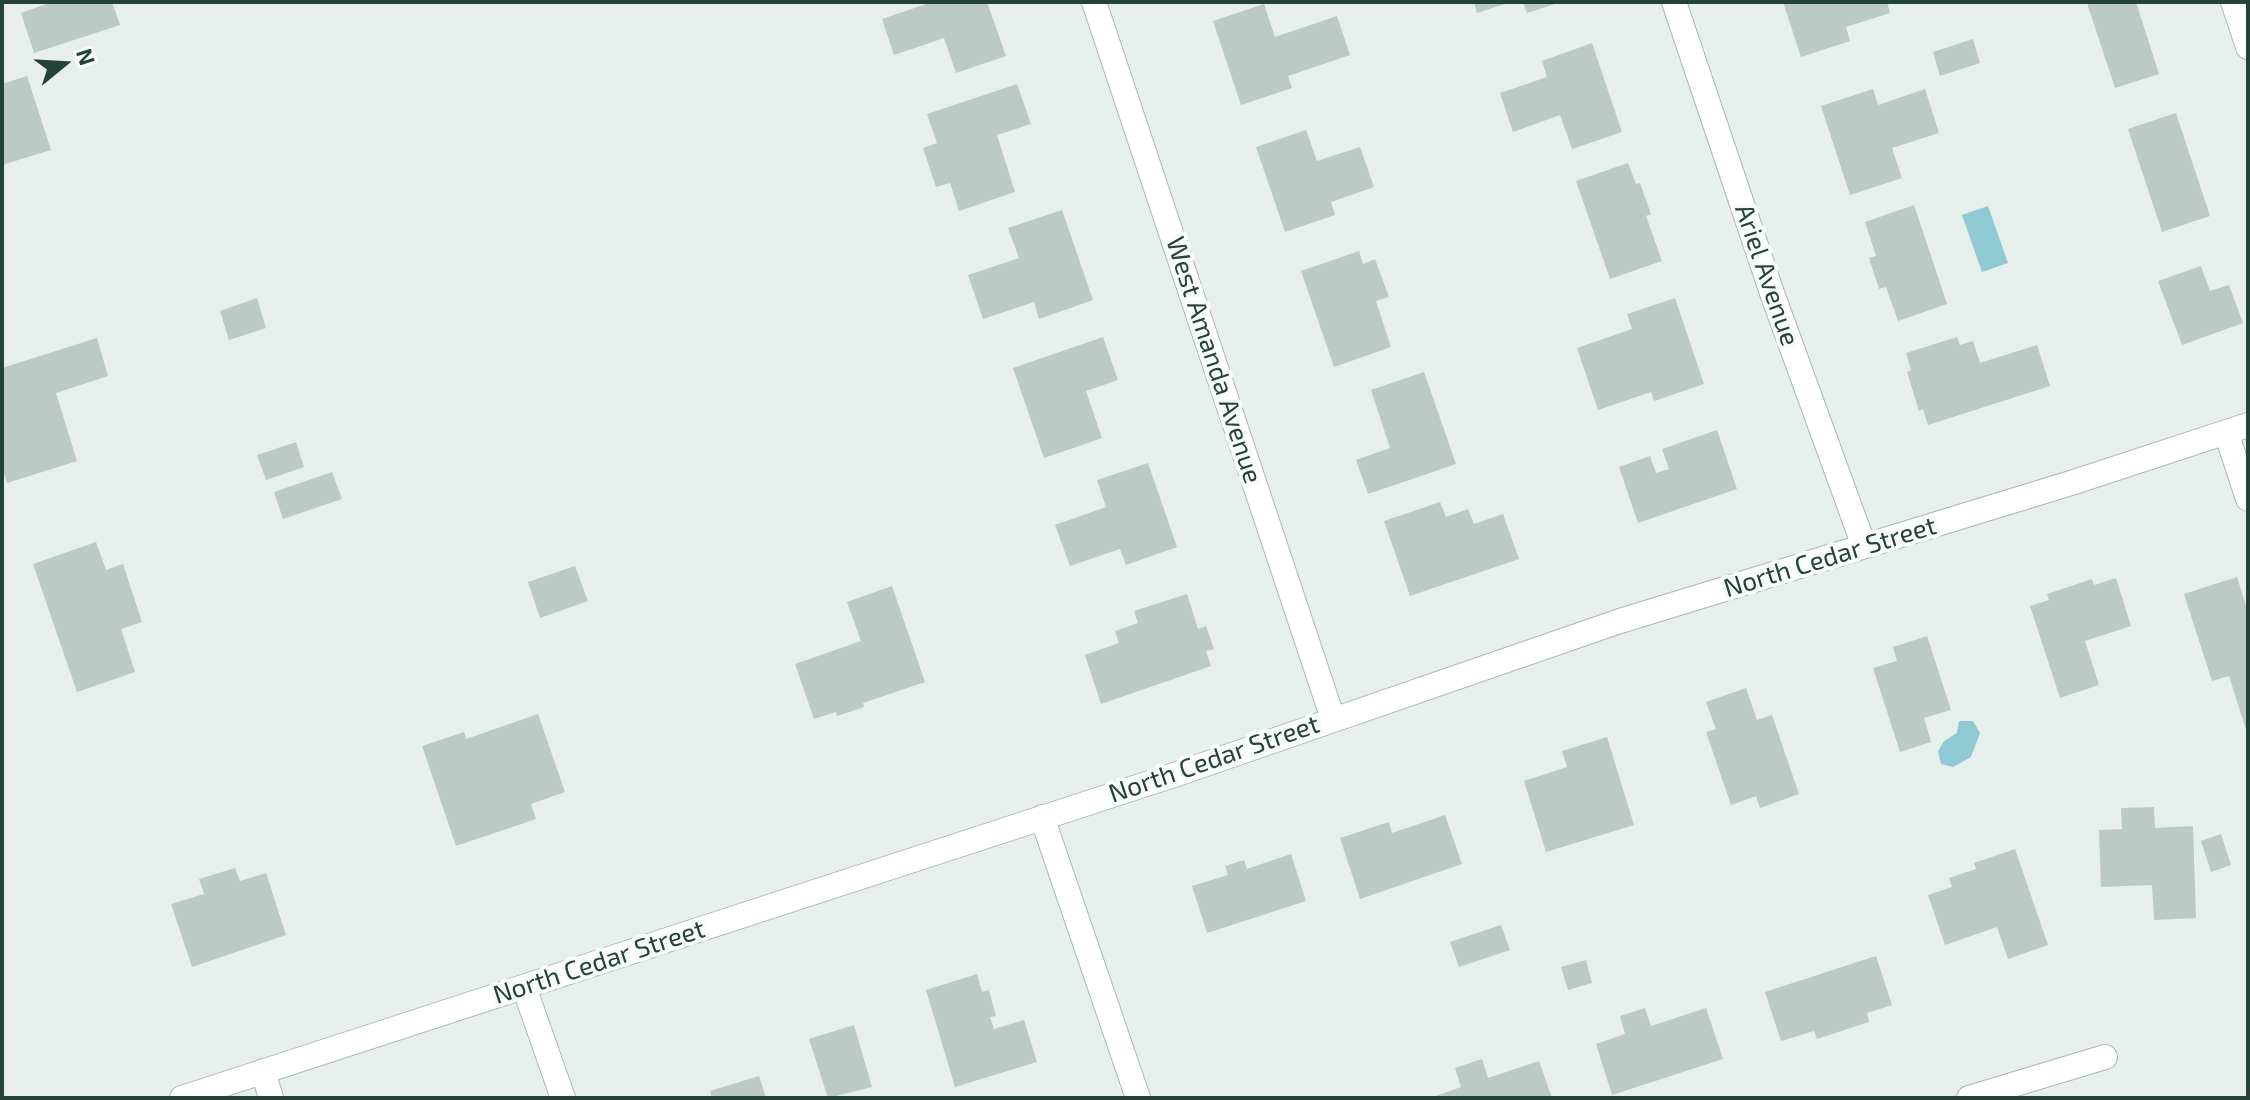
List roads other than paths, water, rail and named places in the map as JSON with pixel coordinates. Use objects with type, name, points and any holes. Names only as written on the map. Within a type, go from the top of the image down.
[{"type":"street","name":"West Amanda Avenue","points":[[1094,2],[1333,719]]},
{"type":"street","name":"Ariel Avenue","points":[[1674,2],[1772,293],[1864,546]]},
{"type":"street","points":[[2233,2],[2248,47]]},
{"type":"street","name":"North Cedar Street","points":[[182,1098],[1177,774],[1620,621],[2056,488],[2237,429]]},
{"type":"street","points":[[2237,429],[2248,499]]},
{"type":"street","points":[[1042,817],[1138,1098]]},
{"type":"street","points":[[524,987],[563,1098]]},
{"type":"street","points":[[1969,1098],[2105,1057]]},
{"type":"street","points":[[263,1071],[271,1098]]},
{"type":"water","points":[[1988,206],[2008,263],[1982,272],[1962,215]]},
{"type":"water","points":[[1959,721],[1973,721],[1980,733],[1971,757],[1953,767],[1941,764],[1938,751],[1944,741],[1957,733]]}]
